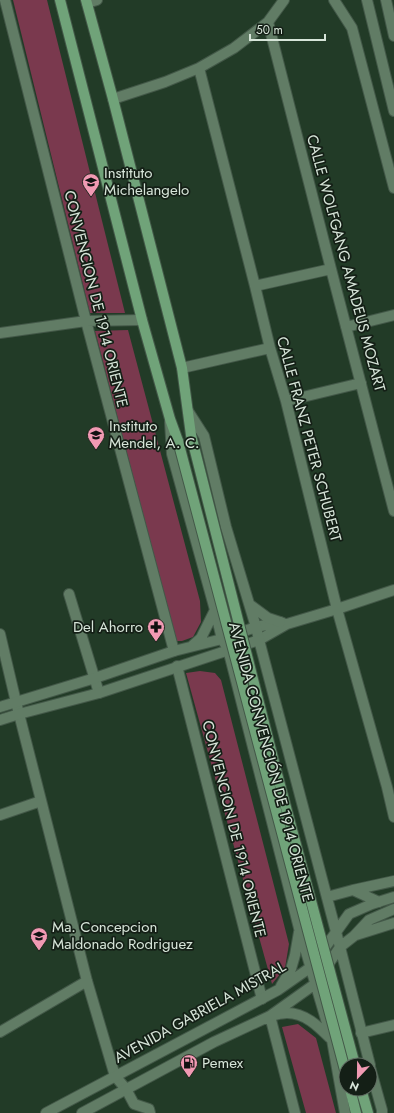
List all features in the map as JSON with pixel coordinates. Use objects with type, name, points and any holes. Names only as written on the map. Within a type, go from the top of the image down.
[{"type":"main road","name":"AVENIDA CONVENCIÓN DE 1914 ORIENTE","points":[[60,0],[142,320],[170,419],[178,441],[341,1057]]},
{"type":"main road","name":"AVENIDA CONVENCIÓN DE 1914 ORIENTE","points":[[87,2],[182,368],[191,435],[274,762],[353,1057]]},
{"type":"main road","points":[[352,1097],[356,1113]]},
{"type":"main road","points":[[363,1097],[368,1113]]},
{"type":"street","name":"CONVENCION DE 1914 ORIENTE","points":[[5,0],[86,321],[174,651]]},
{"type":"street","points":[[87,2],[97,0]]},
{"type":"street","points":[[113,99],[165,82],[199,68],[234,48],[268,22],[284,0]]},
{"type":"street","points":[[334,0],[352,28],[394,188]]},
{"type":"street","points":[[367,0],[394,111]]},
{"type":"street","points":[[386,0],[394,36]]},
{"type":"street","name":"CALLE WOLFGANG AMADEUS MOZART","points":[[268,22],[394,511]]},
{"type":"street","name":"CALLE FRANZ PETER SCHUBERT","points":[[199,68],[270,348],[286,401],[337,609],[391,786],[394,817]]},
{"type":"street","points":[[255,286],[331,269]]},
{"type":"street","points":[[346,326],[394,315]]},
{"type":"street","points":[[1,331],[86,321],[142,320]]},
{"type":"street","points":[[182,368],[270,348]]},
{"type":"street","points":[[286,401],[361,383]]},
{"type":"street","name":"AVENIDA CONVENCIÓN DE 1914 ORIENTE","points":[[188,412],[204,436],[226,527],[256,626],[368,1057]]},
{"type":"street","name":"AVENIDA CONVENCIÓN DE 1914 ORIENTE","points":[[170,419],[172,454],[222,639],[228,650],[299,928],[332,1040],[345,1113]]},
{"type":"street","points":[[0,707],[95,678],[174,651],[222,639],[256,626],[283,623],[337,609],[394,590]]},
{"type":"street","points":[[69,594],[99,692]]},
{"type":"street","points":[[249,604],[268,618],[283,623]]},
{"type":"street","points":[[192,646],[201,638],[215,610]]},
{"type":"street","points":[[0,720],[99,692],[259,640],[283,623]]},
{"type":"street","points":[[0,635],[87,982],[115,1076],[126,1089],[133,1108],[149,1109],[150,1113]]},
{"type":"street","name":"CONVENCION DE 1914 ORIENTE","points":[[177,666],[262,999]]},
{"type":"street","points":[[0,815],[41,801]]},
{"type":"street","points":[[327,897],[394,881]]},
{"type":"street","points":[[353,890],[379,902]]},
{"type":"street","name":"AVENIDA GABRIELA MISTRAL","points":[[46,1113],[278,990],[311,967],[349,914],[372,904],[394,897]]},
{"type":"street","points":[[82,1113],[214,1042],[270,1016],[316,984],[340,947],[354,936],[369,920],[394,909]]},
{"type":"street","points":[[354,936],[394,923]]},
{"type":"street","points":[[278,990],[291,969],[299,928]]},
{"type":"street","points":[[0,1032],[87,982]]},
{"type":"street","points":[[270,1016],[287,1013],[304,1017],[319,1026],[332,1040]]},
{"type":"street","points":[[270,1016],[294,1113]]},
{"type":"street","points":[[361,1033],[394,1026]]},
{"type":"street","name":"AVENIDA CONVENCIÓN DE 1914 ORIENTE","points":[[378,1095],[382,1113]]},
{"type":"shaded area","points":[[13,0],[47,0],[125,313],[90,313]]},
{"type":"shaded area","points":[[128,330],[200,601],[201,622],[193,637],[182,641],[176,641],[95,331]]},
{"type":"shaded area","points":[[200,671],[215,673],[221,680],[289,944],[285,968],[272,984],[186,673]]},
{"type":"shaded area","points":[[298,1024],[316,1038],[336,1113],[306,1113],[282,1027]]},
{"type":"place","name":"Instituto Michelangelo","points":[[91,197]]},
{"type":"place","name":"Instituto Mendel, A. C.","points":[[96,450]]},
{"type":"place","name":"Del Ahorro","points":[[156,642]]},
{"type":"place","name":"Ma. Concepcion Maldonado Rodriguez","points":[[39,951]]},
{"type":"place","name":"Pemex","points":[[189,1078]]}]
